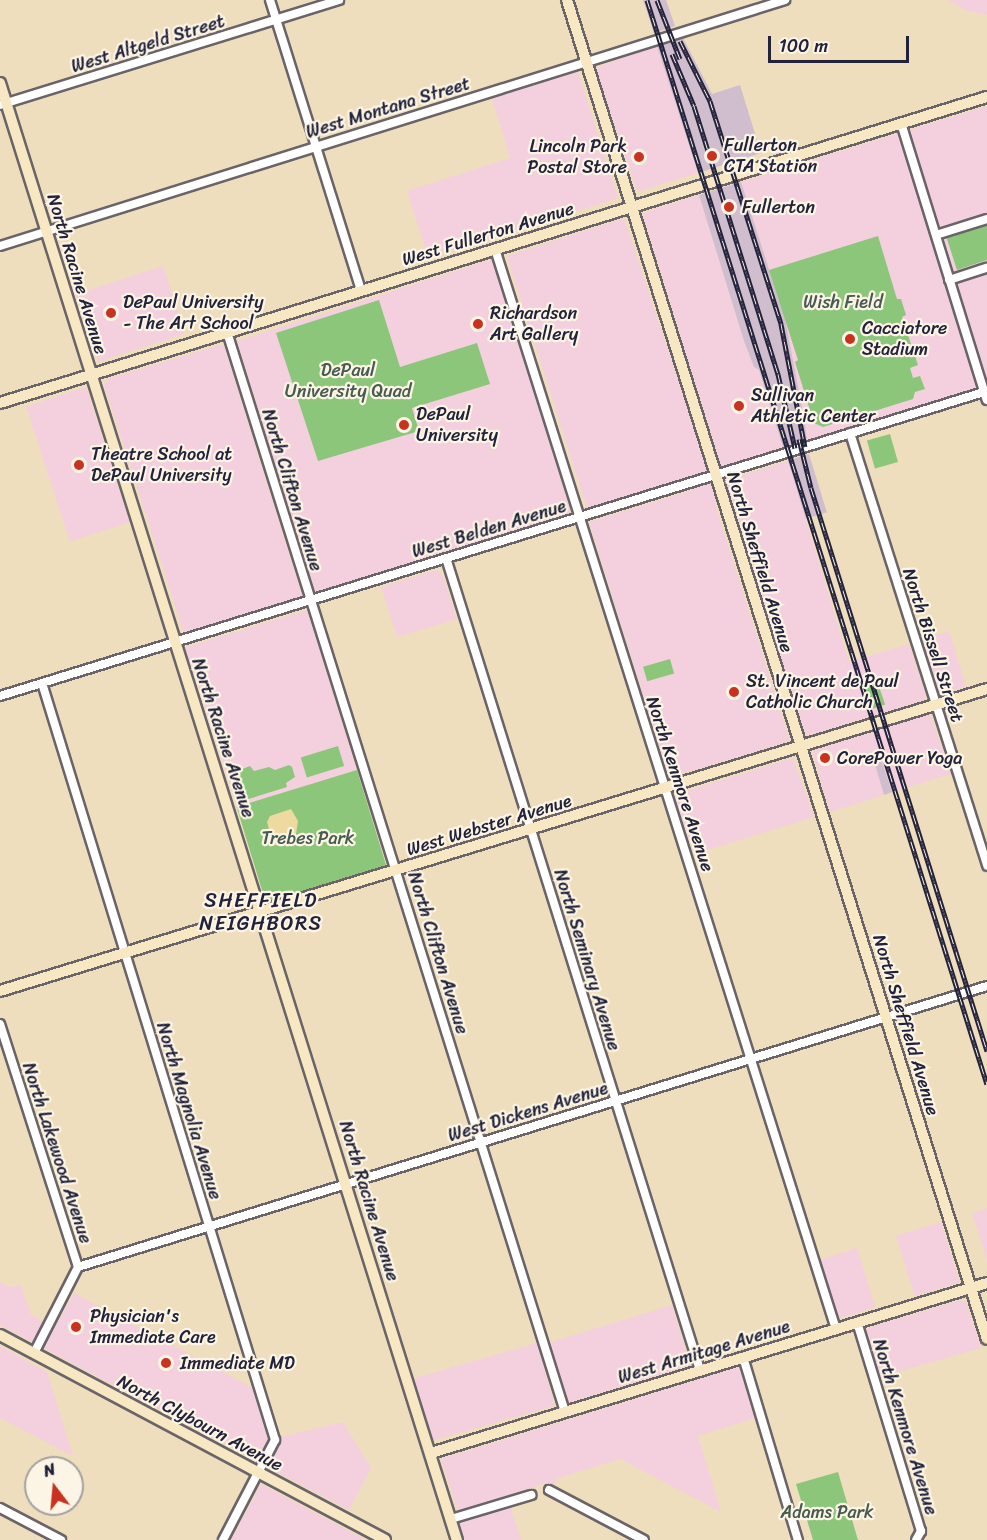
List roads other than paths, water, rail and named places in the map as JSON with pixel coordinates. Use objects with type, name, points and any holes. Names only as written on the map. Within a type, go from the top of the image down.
[{"type":"street","points":[[270,0],[361,290]]},
{"type":"street","name":"West Altgeld Street","points":[[3,104],[339,0]]},
{"type":"street","name":"North Sheffield Avenue","points":[[567,0],[987,1339]]},
{"type":"street","name":"West Montana Street","points":[[0,246],[785,0]]},
{"type":"street","name":"North Racine Avenue","points":[[0,83],[3,104],[47,231],[457,1540]]},
{"type":"street","name":"West Fullerton Avenue","points":[[0,403],[987,97]]},
{"type":"street","points":[[901,123],[986,394]]},
{"type":"street","points":[[936,235],[987,219]]},
{"type":"street","name":"North Kenmore Avenue","points":[[495,249],[836,1329]]},
{"type":"street","points":[[950,280],[987,268]]},
{"type":"street","name":"North Clifton Avenue","points":[[227,332],[565,1412]]},
{"type":"street","name":"West Belden Avenue","points":[[0,696],[850,433],[986,394]]},
{"type":"street","name":"North Bissell Street","points":[[850,433],[987,866]]},
{"type":"street","name":"North Seminary Avenue","points":[[446,558],[700,1370]]},
{"type":"street","name":"North Magnolia Avenue","points":[[42,683],[275,1440],[223,1540]]},
{"type":"street","name":"West Webster Avenue","points":[[0,991],[987,689]]},
{"type":"street","name":"West Dickens Avenue","points":[[78,1267],[987,986]]},
{"type":"street","name":"North Lakewood Avenue","points":[[0,1024],[78,1267],[34,1353]]},
{"type":"street","name":"West Armitage Avenue","points":[[431,1453],[987,1283]]},
{"type":"street","name":"North Kenmore Avenue","points":[[857,1322],[921,1531],[916,1540]]},
{"type":"street","name":"North Clybourn Avenue","points":[[0,1335],[385,1540]]},
{"type":"street","points":[[743,1357],[798,1540]]},
{"type":"street","points":[[549,1490],[644,1540]]},
{"type":"street","points":[[451,1519],[531,1495]]},
{"type":"street","points":[[0,1508],[61,1540]]},
{"type":"railway","points":[[647,0],[987,1084]]},
{"type":"railway","points":[[657,0],[680,59]]},
{"type":"railway","points":[[680,41],[710,101],[781,324],[805,447]]},
{"type":"railway","points":[[672,54],[694,106],[778,374],[795,448]]},
{"type":"railway","points":[[799,439],[811,488],[987,1051]]},
{"type":"place","name":"Fullerton CTA Station","points":[[712,156]]},
{"type":"place","name":"Lincoln Park Postal Store","points":[[639,157]]},
{"type":"place","name":"Fullerton","points":[[729,207]]},
{"type":"place","name":"DePaul University - The Art School","points":[[111,313]]},
{"type":"place","name":"Richardson Art Gallery","points":[[478,324]]},
{"type":"place","name":"Cacciatore Stadium","points":[[850,339]]},
{"type":"place","name":"Sullivan Athletic Center","points":[[739,406]]},
{"type":"place","name":"DePaul University","points":[[404,425]]},
{"type":"place","name":"Theatre School at DePaul University","points":[[79,465]]},
{"type":"place","name":"St. Vincent de Paul Catholic Church","points":[[734,692]]},
{"type":"place","name":"CorePower Yoga","points":[[825,758]]},
{"type":"place","name":"Physician's Immediate Care","points":[[76,1327]]},
{"type":"place","name":"Immediate MD","points":[[166,1363]]},
{"type":"district","name":"SHEFFIELD NEIGHBORS","points":[[261,912]]},
{"type":"park label","name":"Wish Field","points":[[843,302]]},
{"type":"park label","name":"DePaul University Quad","points":[[348,382]]},
{"type":"park label","name":"Trebes Park","points":[[308,838]]},
{"type":"park label","name":"Adams Park","points":[[827,1512]]}]
